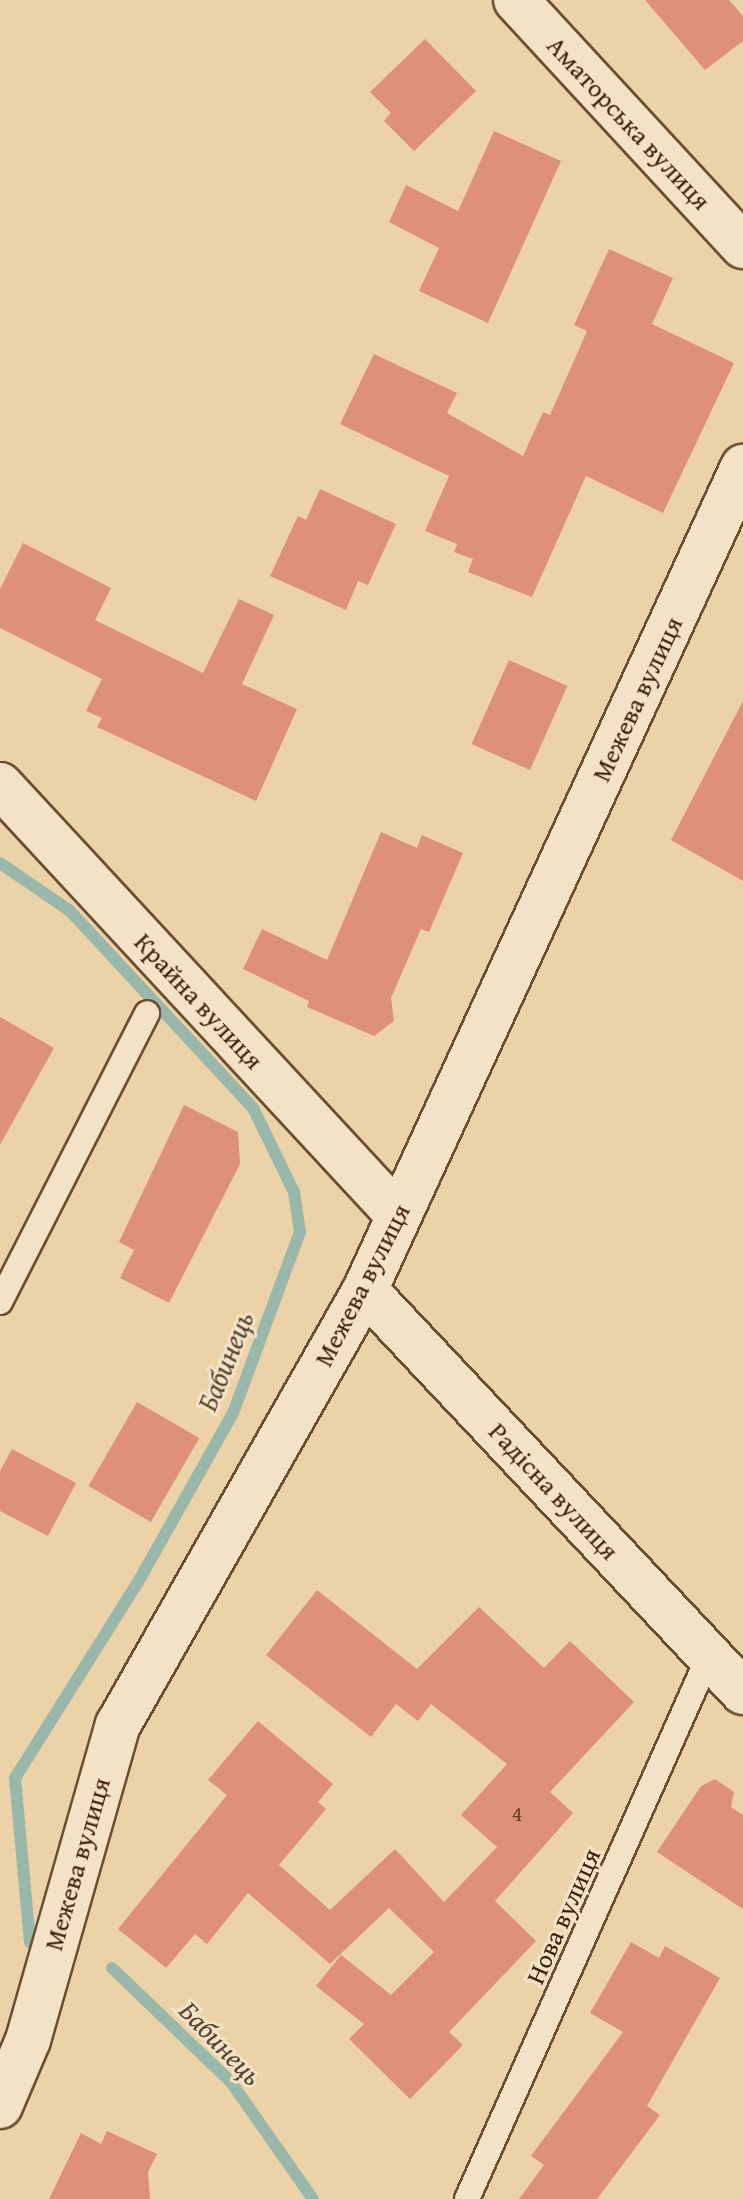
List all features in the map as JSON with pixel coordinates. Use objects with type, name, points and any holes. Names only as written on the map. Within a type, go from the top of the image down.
[{"type":"street","name":"Аматорська вулиця","points":[[516,0],[743,246]]},
{"type":"street","name":"Межева вулиця","points":[[0,2106],[28,2040],[118,1725],[365,1290],[743,467]]},
{"type":"street","name":"Крайна вулиця","points":[[0,785],[399,1216]]},
{"type":"street","name":"Радісна вулиця","points":[[365,1290],[743,1692]]},
{"type":"lane","points":[[0,1302],[147,1013]]},
{"type":"lane","name":"Нова вулиця","points":[[467,2199],[709,1656]]},
{"type":"building","points":[[645,0],[729,0],[743,16],[743,41],[705,70]]},
{"type":"building","points":[[425,39],[476,91],[414,151],[384,121],[391,113],[370,92]]},
{"type":"building","points":[[494,131],[561,161],[488,323],[419,291],[439,248],[389,222],[406,185],[458,211]]},
{"type":"building","points":[[609,249],[673,278],[652,324],[734,363],[663,513],[586,476],[532,597],[468,572],[473,559],[454,552],[457,544],[425,531],[449,476],[340,424],[374,354],[457,393],[447,413],[523,456],[543,412],[550,415],[587,331],[574,325]]},
{"type":"building","points":[[320,489],[396,524],[368,585],[358,581],[346,610],[270,576],[298,516],[306,520]]},
{"type":"building","points":[[23,543],[111,588],[95,620],[203,673],[239,599],[274,615],[242,684],[297,709],[256,801],[97,727],[102,718],[86,711],[102,679],[0,628],[0,589]]},
{"type":"building","points":[[509,660],[567,686],[530,770],[472,744]]},
{"type":"building","points":[[743,701],[743,881],[671,840]]},
{"type":"building","points":[[381,832],[417,848],[422,835],[463,853],[429,932],[421,929],[391,998],[394,1021],[374,1036],[307,1007],[309,1001],[243,969],[262,929],[327,960]]},
{"type":"building","points":[[0,1017],[54,1048],[0,1145]]},
{"type":"building","points":[[184,1105],[238,1132],[240,1164],[169,1303],[120,1278],[134,1250],[119,1242]]},
{"type":"building","points":[[137,1402],[199,1438],[151,1522],[88,1486]]},
{"type":"building","points":[[12,1449],[76,1483],[48,1536],[0,1511],[0,1471]]},
{"type":"building","points":[[317,1590],[417,1669],[479,1607],[544,1668],[570,1641],[634,1702],[550,1792],[573,1813],[495,1901],[536,1941],[449,2032],[463,2045],[410,2099],[349,2039],[364,2024],[316,1986],[341,1955],[391,1995],[434,1952],[389,1908],[330,1964],[248,1893],[207,1944],[195,1934],[166,1968],[118,1929],[227,1795],[208,1780],[258,1721],[333,1784],[318,1802],[326,1809],[279,1865],[330,1910],[395,1849],[444,1902],[497,1847],[461,1815],[507,1764],[431,1704],[418,1721],[396,1704],[371,1737],[266,1655]]},
{"type":"building","points":[[715,1779],[734,1792],[731,1807],[743,1815],[743,1909],[657,1852],[701,1786]]},
{"type":"building","points":[[631,1942],[659,1958],[665,1946],[720,1978],[647,2106],[660,2115],[597,2199],[519,2199],[544,2165],[531,2156],[623,2032],[590,2013]]},
{"type":"building","points":[[107,2131],[157,2154],[148,2172],[150,2199],[49,2199],[81,2133],[101,2144]]},
{"type":"waterway","name":"Бабинець","points":[[0,863],[70,911],[253,1108],[294,1192],[300,1232],[233,1413],[138,1582],[15,1778],[30,1942]]},
{"type":"waterway","name":"Бабинець","points":[[112,1968],[231,2082],[313,2199]]}]
